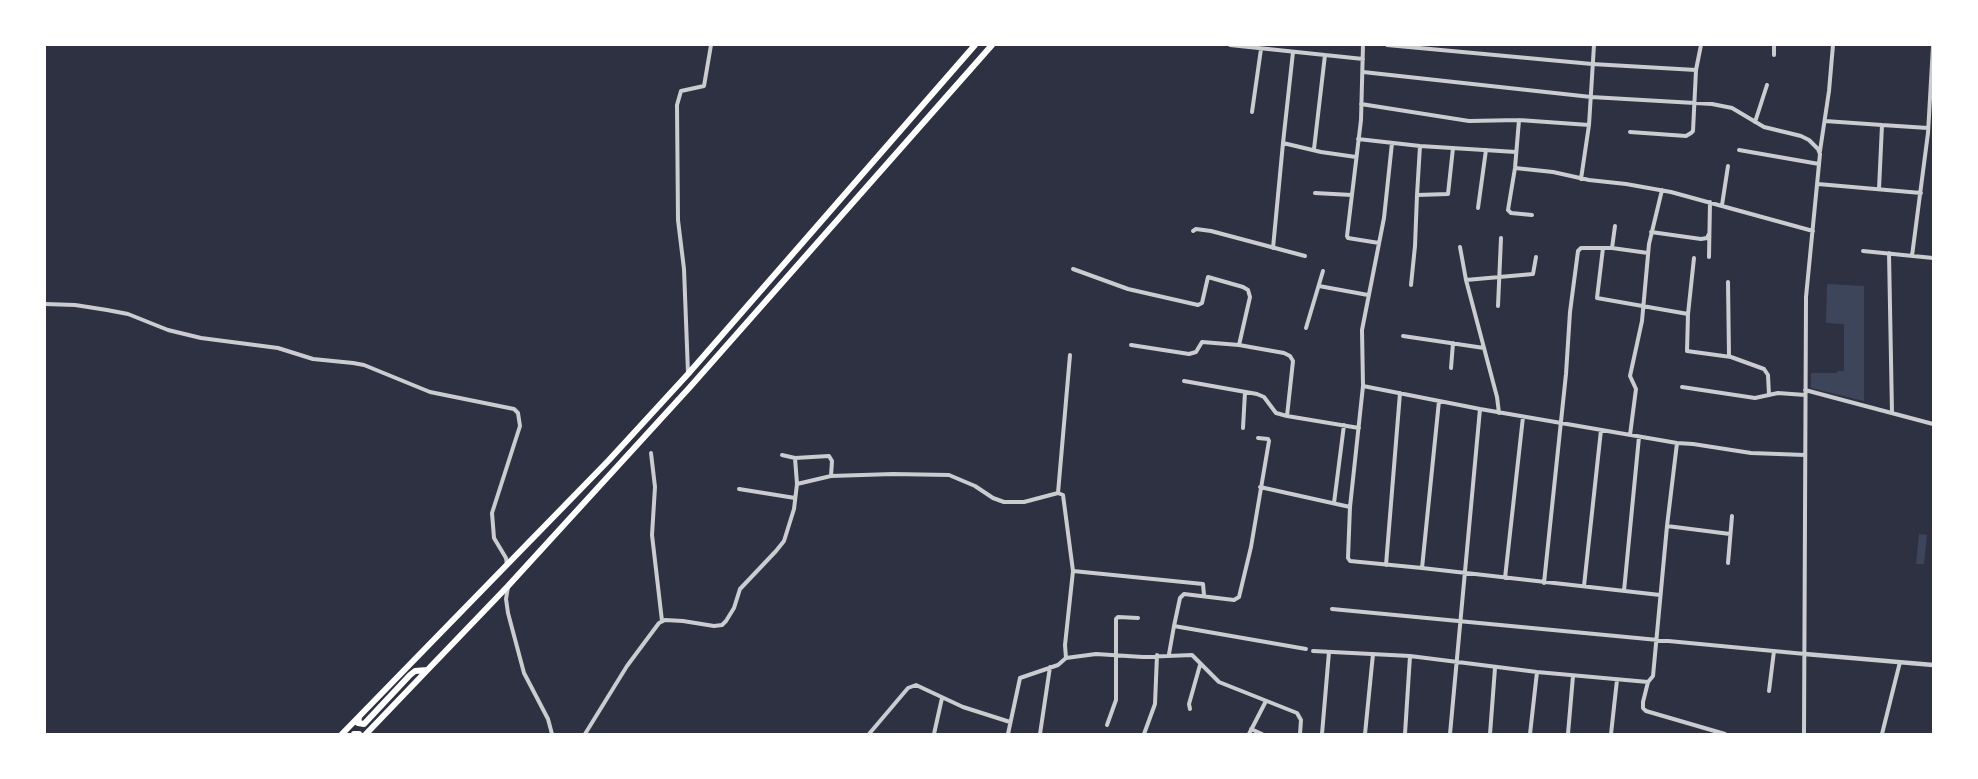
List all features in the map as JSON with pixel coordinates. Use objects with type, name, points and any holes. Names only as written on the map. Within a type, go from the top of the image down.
[{"type":"highway","points":[[342,734],[587,484],[688,374],[975,45]]},
{"type":"highway","points":[[366,734],[508,586],[698,378],[992,45]]},
{"type":"highway","points":[[359,716],[358,723],[362,725],[410,675],[415,671],[427,670]]},
{"type":"highway","points":[[354,734],[359,734]]},
{"type":"street","points":[[688,374],[684,269],[678,220],[677,105],[681,92],[704,86],[711,45]]},
{"type":"street","points":[[1230,45],[1363,59]]},
{"type":"street","points":[[1363,45],[1361,104],[1347,236],[1378,243]]},
{"type":"street","points":[[1387,45],[1592,64],[1696,70]]},
{"type":"street","points":[[1581,179],[1589,125],[1594,45]]},
{"type":"street","points":[[1630,132],[1689,135],[1693,131],[1696,70],[1701,45]]},
{"type":"street","points":[[1774,45],[1774,55]]},
{"type":"street","points":[[1804,734],[1806,297],[1833,45]]},
{"type":"street","points":[[1912,256],[1922,193],[1933,46]]},
{"type":"street","points":[[1252,112],[1261,49]]},
{"type":"street","points":[[1273,248],[1293,52]]},
{"type":"street","points":[[1314,149],[1325,55]]},
{"type":"street","points":[[1363,72],[1591,97],[1712,104],[1732,108],[1764,127],[1805,138],[1816,146],[1820,154]]},
{"type":"street","points":[[1755,122],[1767,84]]},
{"type":"street","points":[[1361,104],[1469,121],[1519,120],[1589,125]]},
{"type":"street","points":[[1519,120],[1515,168],[1508,210],[1511,213],[1532,215]]},
{"type":"street","points":[[1825,121],[1928,128]]},
{"type":"street","points":[[1879,189],[1882,125]]},
{"type":"street","points":[[1358,139],[1420,146],[1515,152]]},
{"type":"street","points":[[1283,143],[1356,157]]},
{"type":"street","points":[[1392,143],[1384,218],[1361,339],[1364,360],[1363,386],[1350,507],[1348,558],[1350,561],[1660,595]]},
{"type":"street","points":[[1411,285],[1420,146]]},
{"type":"street","points":[[1417,195],[1448,194],[1453,148]]},
{"type":"street","points":[[1478,208],[1486,150]]},
{"type":"street","points":[[1739,150],[1819,164]]},
{"type":"street","points":[[1722,205],[1728,166]]},
{"type":"street","points":[[1515,168],[1662,190],[1813,231]]},
{"type":"street","points":[[1817,184],[1922,193]]},
{"type":"street","points":[[1630,435],[1636,389],[1630,376],[1642,321],[1651,232],[1662,190]]},
{"type":"street","points":[[1315,193],[1352,195]]},
{"type":"street","points":[[1709,257],[1710,202]]},
{"type":"street","points":[[1612,248],[1615,226]]},
{"type":"street","points":[[1193,231],[1194,229],[1211,231],[1305,256]]},
{"type":"street","points":[[1651,232],[1704,240],[1709,234]]},
{"type":"street","points":[[1498,306],[1501,238]]},
{"type":"street","points":[[1460,247],[1499,412]]},
{"type":"street","points":[[1544,583],[1579,248],[1612,248],[1648,253]]},
{"type":"street","points":[[1603,248],[1597,298],[1643,308],[1688,314]]},
{"type":"street","points":[[1863,250],[1933,258]]},
{"type":"street","points":[[1889,253],[1892,413]]},
{"type":"street","points":[[1466,280],[1533,274],[1536,257]]},
{"type":"street","points":[[1694,258],[1686,351],[1729,356],[1766,371],[1769,394]]},
{"type":"street","points":[[1073,268],[1128,289],[1198,305],[1202,303],[1208,277],[1243,286],[1248,290],[1250,297],[1239,345]]},
{"type":"street","points":[[1306,328],[1323,271]]},
{"type":"street","points":[[1728,282],[1729,356]]},
{"type":"street","points":[[1319,286],[1368,295]]},
{"type":"street","points":[[45,304],[75,305],[128,314],[168,330],[201,338],[278,348],[313,359],[364,365],[429,392],[514,409],[518,413],[520,426],[492,513],[495,538],[507,565]]},
{"type":"street","points":[[1403,336],[1484,348]]},
{"type":"street","points":[[1131,345],[1189,354],[1195,353],[1202,342],[1284,352],[1293,361],[1287,416]]},
{"type":"street","points":[[1451,368],[1453,343]]},
{"type":"street","points":[[1058,494],[1070,356]]},
{"type":"street","points":[[1184,381],[1264,397],[1276,413],[1287,416],[1359,428]]},
{"type":"street","points":[[1363,386],[1677,444],[1693,444],[1751,453],[1805,455]]},
{"type":"street","points":[[1682,387],[1755,398],[1769,394],[1805,393],[1933,424]]},
{"type":"street","points":[[1243,428],[1245,392]]},
{"type":"street","points":[[1386,565],[1400,393]]},
{"type":"street","points":[[1422,568],[1439,401]]},
{"type":"street","points":[[1450,734],[1480,409]]},
{"type":"street","points":[[1505,578],[1523,417]]},
{"type":"street","points":[[1334,503],[1344,426]]},
{"type":"street","points":[[1584,586],[1601,430]]},
{"type":"street","points":[[1624,592],[1639,437]]},
{"type":"street","points":[[1169,654],[1181,596],[1204,595],[1234,600],[1239,597],[1251,547],[1269,440],[1258,438]]},
{"type":"street","points":[[1677,444],[1653,676],[1648,682],[1643,706],[1646,711],[1725,734]]},
{"type":"street","points":[[585,734],[627,666],[662,621],[652,535],[655,487],[651,453]]},
{"type":"street","points":[[782,455],[795,458],[831,456],[831,476]]},
{"type":"street","points":[[662,621],[722,625],[734,608],[740,589],[784,541],[794,509],[797,484],[795,458]]},
{"type":"street","points":[[797,484],[831,476],[949,475],[975,486],[993,498],[1012,503],[1063,495],[1073,571],[1065,645],[1066,658]]},
{"type":"street","points":[[1260,488],[1350,507]]},
{"type":"street","points":[[739,489],[795,498]]},
{"type":"street","points":[[1728,563],[1732,516]]},
{"type":"street","points":[[1667,526],[1730,534]]},
{"type":"street","points":[[1073,571],[1203,584],[1204,595]]},
{"type":"street","points":[[508,586],[506,599],[508,613],[524,673],[548,719],[552,734]]},
{"type":"street","points":[[1332,609],[1933,665]]},
{"type":"street","points":[[1107,725],[1116,700],[1117,617],[1138,618]]},
{"type":"street","points":[[1174,626],[1306,649]]},
{"type":"street","points":[[1313,651],[1410,656],[1495,668],[1648,682]]},
{"type":"street","points":[[1769,691],[1774,651]]},
{"type":"street","points":[[1323,734],[1329,652]]},
{"type":"street","points":[[1008,734],[1020,678],[1058,665],[1066,658],[1083,655],[1169,654],[1192,655],[1219,682],[1297,713],[1301,720],[1300,734]]},
{"type":"street","points":[[1365,734],[1373,654]]},
{"type":"street","points":[[1144,734],[1155,704],[1157,655]]},
{"type":"street","points":[[1405,734],[1410,656]]},
{"type":"street","points":[[1882,734],[1900,662]]},
{"type":"street","points":[[1190,708],[1189,704],[1201,664]]},
{"type":"street","points":[[1040,734],[1050,667]]},
{"type":"street","points":[[1490,734],[1495,668]]},
{"type":"street","points":[[1530,734],[1537,672]]},
{"type":"street","points":[[1568,734],[1573,676]]},
{"type":"street","points":[[1611,734],[1617,680]]},
{"type":"street","points":[[869,734],[908,688],[916,685],[942,698],[1010,722]]},
{"type":"street","points":[[934,734],[942,698]]},
{"type":"street","points":[[1249,734],[1266,701]]},
{"type":"street","points":[[1251,729],[1262,734]]},
{"type":"shaded area","points":[[1827,284],[1864,286],[1864,401],[1811,388],[1811,373],[1844,371],[1844,324],[1826,323]]},
{"type":"shaded area","points":[[1919,534],[1927,535],[1924,564],[1916,564]]}]
